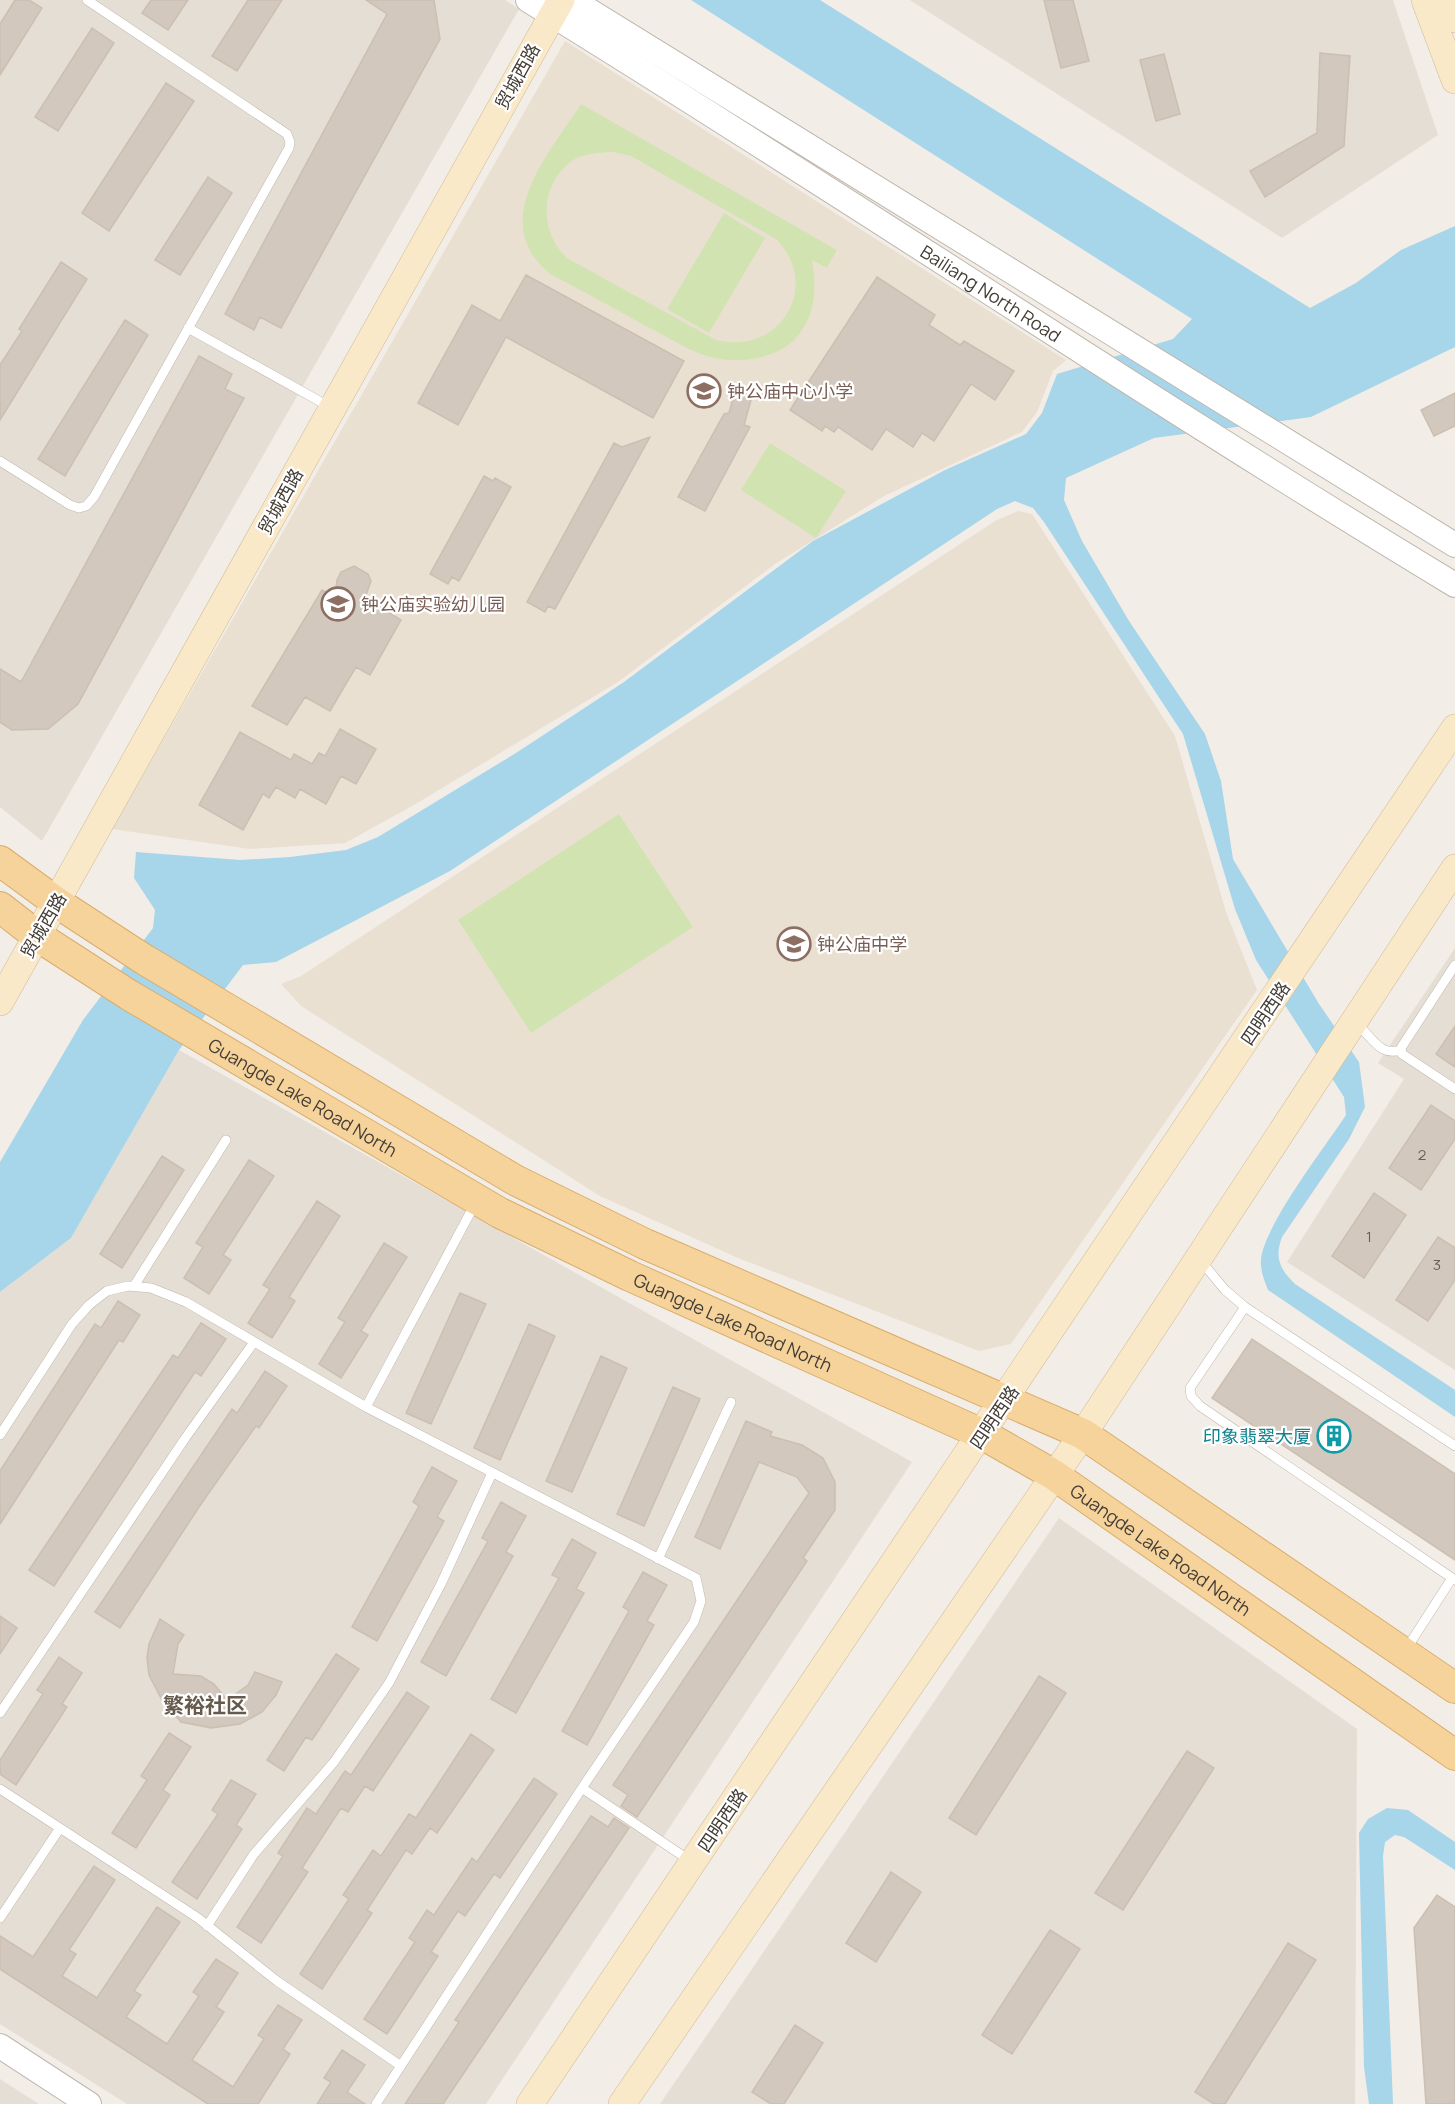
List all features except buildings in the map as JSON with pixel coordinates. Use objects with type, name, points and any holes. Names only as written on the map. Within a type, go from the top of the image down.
[{"type":"main road","points":[[1425,0],[1455,80]]},
{"type":"main road","points":[[1446,0],[1455,19]]},
{"type":"main road","name":"贸城西路","points":[[0,1002],[332,408],[562,5]]},
{"type":"main road","name":"四明西路","points":[[530,2104],[1455,728]]},
{"type":"main road","name":"Guangde Lake Road North","points":[[0,861],[56,902],[145,960],[515,1180],[645,1244],[1083,1434],[1455,1688]]},
{"type":"main road","points":[[622,2104],[1083,1434],[1455,868]]},
{"type":"main road","name":"Guangde Lake Road North","points":[[0,907],[36,936],[129,995],[477,1200],[630,1276],[982,1434],[1054,1475],[1455,1755]]},
{"type":"street","name":"Bailiang North Road","points":[[528,0],[562,5],[1168,369],[1455,545]]},
{"type":"street","name":"Bailiang North Road","points":[[562,5],[1258,466],[1455,585]]},
{"type":"street","points":[[0,2046],[81,2102]]},
{"type":"lane","points":[[0,461],[70,505],[80,508],[86,506],[94,497],[289,148],[290,142],[287,134],[87,0]]},
{"type":"lane","points":[[189,328],[332,408]]},
{"type":"lane","points":[[1350,1027],[1364,1030],[1379,1050],[1392,1053],[1401,1050],[1455,965]]},
{"type":"lane","points":[[1401,1050],[1402,1054],[1455,1089]]},
{"type":"lane","points":[[134,1286],[226,1140]]},
{"type":"lane","points":[[366,1407],[477,1200]]},
{"type":"lane","points":[[1198,1259],[1225,1290],[1245,1307],[1455,1446]]},
{"type":"lane","points":[[0,1435],[72,1324],[89,1305],[107,1291],[134,1286],[151,1288],[186,1302],[366,1407],[696,1578],[701,1601],[694,1622],[582,1788],[376,2104]]},
{"type":"lane","points":[[1245,1307],[1190,1388],[1191,1396],[1200,1406],[1454,1579],[1404,1653]]},
{"type":"lane","points":[[0,1713],[186,1437],[254,1342]]},
{"type":"lane","points":[[658,1559],[731,1402]]},
{"type":"lane","points":[[207,1926],[254,1854],[334,1762],[389,1683],[441,1584],[492,1473]]},
{"type":"lane","points":[[582,1788],[693,1863]]},
{"type":"lane","points":[[0,1789],[207,1926],[277,1981],[401,2066]]},
{"type":"lane","points":[[0,1918],[60,1828]]},
{"type":"shaded area","points":[[0,0],[505,0],[519,9],[42,841],[0,807]]},
{"type":"shaded area","points":[[910,0],[1393,0],[1438,135],[1282,238]]},
{"type":"shaded area","name":"钟公庙中心小学","points":[[565,41],[1066,360],[1053,371],[1037,412],[1022,432],[884,496],[775,564],[618,682],[414,805],[345,843],[250,849],[112,829]]},
{"type":"shaded area","name":"钟公庙中学","points":[[1018,511],[1032,514],[1175,736],[1226,912],[1257,990],[1011,1344],[979,1351],[738,1258],[600,1196],[301,1006],[281,984],[301,976],[995,521]]},
{"type":"shaded area","points":[[1455,948],[1455,1370],[1287,1262],[1404,1079],[1378,1063]]},
{"type":"shaded area","points":[[179,1050],[912,1462],[486,2104],[127,2104],[0,2024],[0,1292],[71,1238]]},
{"type":"shaded area","points":[[1059,1518],[1357,1729],[1355,2104],[660,2104]]},
{"type":"shaded area","points":[[0,2079],[39,2104],[0,2104]]},
{"type":"green space","points":[[581,104],[837,250],[827,268],[812,260],[814,291],[811,311],[796,338],[767,356],[744,360],[710,357],[678,344],[550,274],[532,254],[524,233],[523,211],[540,166]],"holes":[[[613,152],[631,156],[776,239],[789,257],[795,276],[794,295],[788,313],[776,327],[759,337],[739,342],[716,340],[567,258],[558,248],[548,224],[547,210],[548,197],[559,173],[569,163],[584,155]]]},
{"type":"green space","points":[[724,213],[765,238],[709,333],[667,309]]},
{"type":"green space","points":[[770,443],[846,491],[816,538],[741,490]]},
{"type":"green space","points":[[619,814],[693,927],[531,1033],[458,920]]},
{"type":"water","points":[[691,0],[820,0],[1310,308],[1356,283],[1401,250],[1455,226],[1455,347],[1311,417],[1154,438],[1066,478],[1064,500],[1082,541],[1129,621],[1205,734],[1221,781],[1233,859],[1319,1004],[1359,1062],[1365,1107],[1349,1139],[1282,1237],[1279,1258],[1282,1268],[1295,1284],[1455,1390],[1455,1417],[1268,1290],[1261,1267],[1265,1244],[1284,1206],[1346,1115],[1344,1097],[1256,960],[1235,909],[1183,734],[1044,522],[1033,508],[1015,501],[997,509],[450,871],[276,962],[243,965],[179,1050],[71,1238],[0,1292],[0,1162],[83,1020],[153,928],[155,910],[134,878],[136,852],[240,860],[290,857],[346,850],[378,837],[516,753],[624,682],[813,541],[945,470],[1026,434],[1042,413],[1057,374],[1173,339],[1192,319]]},
{"type":"water","points":[[1387,1808],[1408,1810],[1455,1842],[1455,1870],[1404,1837],[1395,1835],[1385,1842],[1383,1856],[1393,2104],[1369,2104],[1364,2067],[1359,1833],[1368,1819]]},
{"type":"place","name":"钟公庙中心小学","points":[[704,391]]},
{"type":"place","name":"钟公庙实验幼儿园","points":[[338,604]]},
{"type":"place","name":"钟公庙中学","points":[[794,944]]},
{"type":"place","name":"印象翡翠大厦","points":[[1334,1436]]},
{"type":"district","name":"繁裕社区","points":[[205,1705]]}]
